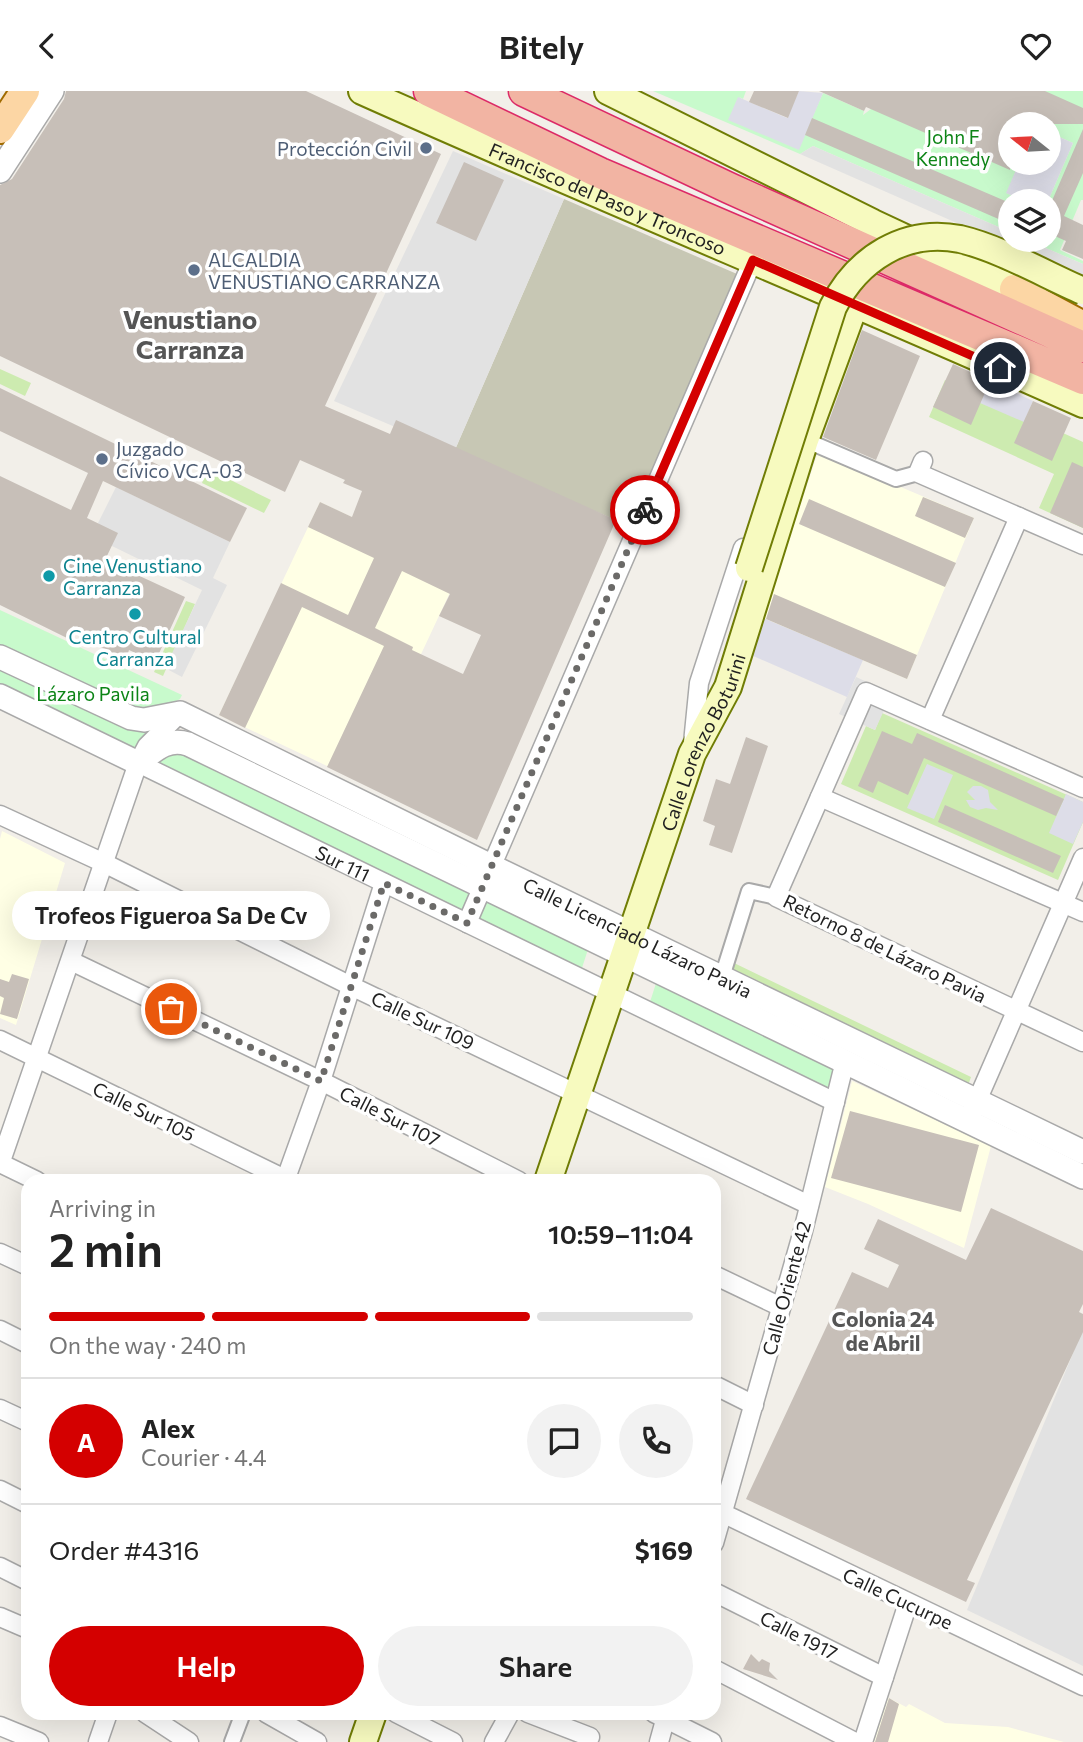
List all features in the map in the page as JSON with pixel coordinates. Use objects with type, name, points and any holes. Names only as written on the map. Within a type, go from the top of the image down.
[{"type":"highway","name":"Francisco del Paso y Troncoso","points":[[429,91],[600,173],[1083,379]]},
{"type":"highway","points":[[524,91],[729,188],[1083,348]]},
{"type":"highway","points":[[573,91],[729,188]]},
{"type":"highway","points":[[600,173],[611,187],[650,215]]},
{"type":"main road","points":[[0,129],[25,91]]},
{"type":"main road","name":"Francisco del Paso y Troncoso","points":[[362,91],[556,178],[650,215],[1083,404]]},
{"type":"main road","points":[[608,91],[873,223],[1014,289],[1083,326]]},
{"type":"main road","points":[[692,754],[833,307],[848,280],[871,258],[886,250],[917,238],[933,237],[960,239],[1083,291]]},
{"type":"main road","points":[[1014,289],[1083,313]]},
{"type":"main road","name":"Calle Lorenzo Boturini","points":[[550,1174],[692,754],[728,687],[805,440],[855,304]]},
{"type":"main road","points":[[363,1742],[371,1720]]},
{"type":"street","points":[[0,171],[52,91]]},
{"type":"street","points":[[467,923],[753,260]]},
{"type":"street","points":[[692,754],[699,683],[819,314]]},
{"type":"street","points":[[805,440],[896,479],[921,467],[1018,517],[1083,545]]},
{"type":"street","points":[[1018,517],[930,720],[1083,788]]},
{"type":"street","points":[[0,657],[131,718],[144,720],[180,713]]},
{"type":"street","name":"Retorno 8 de Lázaro Pavia","points":[[930,720],[866,692],[776,897],[1083,1042]]},
{"type":"street","name":"Sur 111","points":[[0,696],[835,1102]]},
{"type":"street","points":[[22,1174],[0,1164],[138,763],[147,746],[180,713]]},
{"type":"street","name":"Calle Licenciado Lázaro Pavia","points":[[180,713],[487,877]]},
{"type":"street","name":"Calle Licenciado Lázaro Pavia","points":[[138,763],[169,742],[188,744],[487,877],[628,945],[845,1061],[1083,1177]]},
{"type":"street","points":[[820,797],[1083,912]]},
{"type":"street","name":"Calle Sur 109","points":[[1,819],[104,863],[351,986],[809,1205]]},
{"type":"street","points":[[968,1123],[1083,858]]},
{"type":"street","points":[[289,1174],[384,883]]},
{"type":"street","points":[[722,977],[749,891],[776,897]]},
{"type":"street","name":"Calle Licenciado Lázaro Pavia","points":[[628,945],[722,977],[1083,1152]]},
{"type":"street","name":"Calle Sur 107","points":[[72,961],[321,1081],[505,1174]]},
{"type":"street","name":"Calle Sur 105","points":[[0,1040],[273,1174]]},
{"type":"street","name":"Calle Oriente 42","points":[[721,1502],[754,1405],[845,1061]]},
{"type":"street","points":[[0,1252],[21,1262]]},
{"type":"street","points":[[721,1278],[781,1307]]},
{"type":"street","points":[[0,1330],[21,1340]]},
{"type":"street","points":[[721,1388],[754,1405]]},
{"type":"street","points":[[0,1409],[21,1419]]},
{"type":"street","points":[[0,1490],[21,1500]]},
{"type":"street","name":"Calle Cucurpe","points":[[721,1512],[1083,1686]]},
{"type":"street","points":[[0,1567],[21,1578]]},
{"type":"street","name":"Calle 1917","points":[[721,1596],[884,1677]]},
{"type":"street","points":[[863,1742],[908,1603]]},
{"type":"street","points":[[0,1617],[21,1626]]},
{"type":"street","points":[[721,1673],[855,1742]]},
{"type":"street","points":[[98,1742],[106,1720]]},
{"type":"street","points":[[156,1720],[189,1742]]},
{"type":"street","points":[[232,1742],[240,1720]]},
{"type":"street","points":[[278,1720],[317,1742]]},
{"type":"street","points":[[410,1720],[453,1742]]},
{"type":"street","points":[[495,1742],[506,1720]]},
{"type":"street","points":[[546,1720],[596,1739]]},
{"type":"street","points":[[659,1742],[661,1720]]},
{"type":"street","points":[[671,1720],[712,1742]]},
{"type":"street","points":[[0,1726],[39,1742]]},
{"type":"shaded area","points":[[799,91],[823,93],[799,150],[728,120],[738,97],[787,118]]},
{"type":"shaded area","points":[[1061,138],[1073,143],[1061,171]]},
{"type":"shaded area","points":[[813,146],[998,227],[998,252],[1055,252],[1083,264],[1083,298],[952,242],[959,224],[800,154]]},
{"type":"shaded area","points":[[453,151],[564,199],[454,452],[334,401]]},
{"type":"shaded area","points":[[1014,175],[1059,175],[1053,189],[1008,189]]},
{"type":"shaded area","points":[[564,199],[737,274],[628,525],[454,452]]},
{"type":"shaded area","points":[[990,381],[1033,401],[1024,422],[980,403]]},
{"type":"shaded area","points":[[818,452],[974,518],[907,679],[763,618]]},
{"type":"shaded area","points":[[116,487],[230,542],[213,578],[227,585],[182,677],[165,668],[202,590],[112,546],[98,523]]},
{"type":"shaded area","points":[[320,502],[461,569],[361,782],[219,715]]},
{"type":"shaded area","points":[[763,618],[863,660],[847,697],[751,655]]},
{"type":"shaded area","points":[[856,677],[892,693],[875,730],[839,714]]},
{"type":"shaded area","points":[[927,764],[953,775],[934,819],[907,808]]},
{"type":"shaded area","points":[[973,786],[988,790],[990,802],[998,810],[978,810],[970,807],[966,800],[975,800],[967,792]]},
{"type":"shaded area","points":[[1066,794],[1083,802],[1083,822],[1073,844],[1049,833]]},
{"type":"shaded area","points":[[2,831],[65,863],[16,1025],[0,1018]]},
{"type":"shaded area","points":[[852,1081],[991,1146],[964,1248],[825,1187]]},
{"type":"shaded area","points":[[1083,1329],[1083,1666],[967,1610]]},
{"type":"shaded area","points":[[887,1697],[906,1707],[909,1704],[945,1723],[1008,1727],[1064,1742],[873,1742]]},
{"type":"green space","name":"John F Kennedy","points":[[653,91],[746,91],[743,99],[739,97],[798,149],[823,93],[864,111],[863,115],[895,91],[1083,91],[1083,200],[1061,248],[1061,189],[1053,189],[1073,143],[1061,138],[1061,112],[998,112],[998,175],[1014,175],[1009,189],[998,189],[998,227],[813,146],[800,154]]},
{"type":"green space","name":"John F Kennedy","points":[[1061,250],[1083,261],[1083,264],[1055,252]]},
{"type":"green space","points":[[0,369],[31,383],[25,396],[0,384]]},
{"type":"green space","points":[[945,380],[1083,442],[1083,528],[1039,508],[1054,474],[929,417]]},
{"type":"green space","points":[[208,469],[271,500],[264,513],[202,483]]},
{"type":"green space","points":[[186,601],[195,604],[163,676],[154,672]]},
{"type":"green space","name":"Lázaro Pavila","points":[[0,610],[182,695],[180,699],[131,725],[590,943],[582,968],[0,689]]},
{"type":"green space","points":[[882,713],[1083,802],[1083,822],[1058,880],[841,784],[866,726],[875,730]]},
{"type":"green space","points":[[732,962],[971,1077],[966,1091],[728,972]]},
{"type":"green space","points":[[658,977],[837,1066],[830,1091],[650,1002]]},
{"type":"building","name":"ALCALDIA VENUSTIANO CARRANZA","points":[[66,91],[306,91],[441,154],[325,406],[390,434],[396,420],[616,520],[477,840],[327,767],[384,646],[302,607],[245,728],[219,715],[281,583],[348,615],[374,558],[308,527],[320,502],[352,517],[362,491],[343,483],[345,480],[300,460],[285,492],[0,356],[0,185],[12,179],[64,99]],"holes":[[[402,571],[450,594],[439,616],[481,635],[463,674],[412,650],[413,647],[375,628]]]},
{"type":"building","points":[[754,91],[799,91],[788,118],[749,102]]},
{"type":"building","points":[[819,91],[1045,91],[1083,108],[1083,124],[1061,124],[1061,112],[998,112],[998,165],[866,107],[864,111]]},
{"type":"building","points":[[812,118],[998,198],[998,219],[805,135]]},
{"type":"building","points":[[1083,129],[1083,173],[1064,216],[1083,225],[1083,259],[1062,250],[1066,241],[1061,239],[1061,189],[1057,189]]},
{"type":"building","points":[[464,162],[504,180],[476,241],[436,223]]},
{"type":"building","points":[[862,330],[920,356],[876,460],[823,437]]},
{"type":"building","points":[[953,364],[990,381],[971,425],[933,407]]},
{"type":"building","points":[[0,388],[247,508],[230,542],[103,481],[87,518],[118,533],[105,560],[185,597],[155,662],[129,650],[126,659],[100,647],[103,640],[73,626],[67,638],[0,605],[0,476],[71,510],[88,473],[0,431]]},
{"type":"building","points":[[1033,401],[1071,418],[1052,461],[1014,443]]},
{"type":"building","points":[[1072,462],[1083,467],[1083,528],[1050,513]]},
{"type":"building","points":[[923,497],[974,518],[965,538],[915,516]]},
{"type":"building","points":[[809,499],[956,563],[945,587],[799,524]]},
{"type":"building","points":[[774,594],[917,655],[907,679],[766,619]]},
{"type":"building","points":[[882,731],[912,744],[917,733],[1064,799],[1056,816],[924,758],[908,795],[878,781],[873,793],[858,786]]},
{"type":"building","points":[[746,737],[768,746],[732,853],[709,845],[715,826],[703,821],[716,779],[730,784]]},
{"type":"building","points":[[945,805],[1061,856],[1053,873],[938,822]]},
{"type":"building","points":[[12,974],[29,979],[17,1019],[0,1014],[4,998],[0,996],[0,979],[9,982]]},
{"type":"building","points":[[850,1111],[979,1145],[961,1212],[831,1178]]},
{"type":"building","points":[[991,1208],[1083,1251],[1083,1304],[1079,1312],[1083,1314],[1083,1332],[967,1580],[975,1583],[966,1602],[746,1499],[852,1272],[888,1288],[899,1265],[864,1249],[878,1219],[966,1260]]},
{"type":"building","points":[[751,1654],[759,1662],[762,1659],[770,1663],[769,1671],[778,1680],[743,1669]]},
{"type":"building","points":[[889,1698],[899,1704],[888,1742],[875,1742]]},
{"type":"way so far","points":[[171,1009],[321,1081],[384,883],[467,923],[645,510]]},
{"type":"place","name":"Protección Civil","points":[[426,148]]},
{"type":"place","name":"ALCALDIA VENUSTIANO CARRANZA","points":[[194,270]]},
{"type":"place","name":"Juzgado Cívico VCA-03","points":[[102,459]]},
{"type":"place","name":"Cine Venustiano Carranza","points":[[49,576]]},
{"type":"place","name":"Centro Cultural Carranza","points":[[135,614]]},
{"type":"place","name":"Trofeos Figueroa Sa De Cv","points":[[171,1009]]},
{"type":"district","name":"Venustiano Carranza","points":[[190,332]]},
{"type":"district","name":"Colonia 24 de Abril","points":[[883,1330]]},
{"type":"route","points":[[645,510],[753,260],[1000,368]]}]
